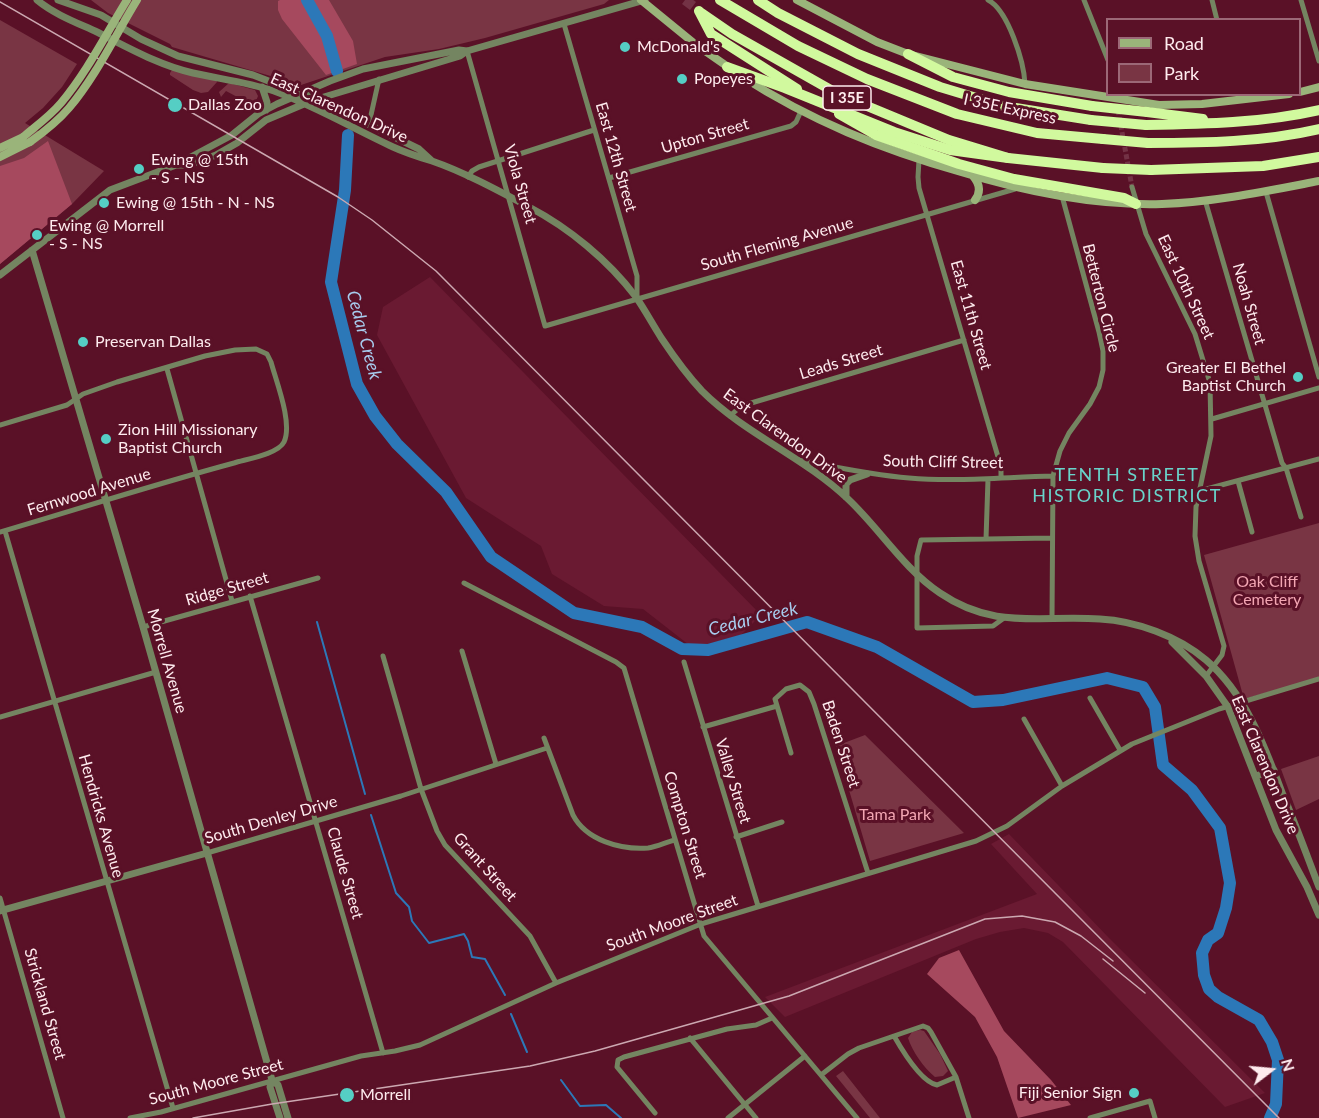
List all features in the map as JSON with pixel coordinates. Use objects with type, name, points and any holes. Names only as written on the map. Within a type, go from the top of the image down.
[{"type":"highway","name":"I 35E Express","points":[[720,0],[798,46],[867,80],[957,114],[1037,133],[1148,143],[1241,140],[1319,129]]},
{"type":"highway","points":[[758,0],[778,14],[858,54],[940,87],[1003,106],[1091,120],[1146,125],[1227,123],[1269,119],[1319,110]]},
{"type":"highway","name":"I 35E","points":[[1136,204],[1124,198],[1014,179],[959,164],[876,135],[777,78],[711,34],[696,9],[732,34],[838,94],[949,140],[1008,158],[1151,171],[1263,166],[1319,157]]},
{"type":"highway","points":[[908,54],[953,77],[1009,92],[1092,106],[1227,123]]},
{"type":"highway","points":[[727,67],[894,132],[950,150],[1008,158]]},
{"type":"highway","points":[[1263,166],[1319,164]]},
{"type":"main road","points":[[0,148],[26,140],[61,104],[127,0]]},
{"type":"main road","points":[[0,157],[51,126],[69,108],[137,0]]},
{"type":"main road","points":[[643,0],[695,44],[727,67],[801,111],[857,138],[919,160],[1015,189],[1103,202],[1161,204],[1266,192],[1319,181]]},
{"type":"main road","points":[[797,0],[878,42],[908,54],[1025,84],[1159,105],[1264,96]]},
{"type":"main road","points":[[1301,92],[1319,87]]},
{"type":"main road","points":[[973,176],[980,188],[975,200]]},
{"type":"street","name":"East Clarendon Drive","points":[[37,0],[80,25],[167,65],[262,87],[291,98],[417,158],[432,161],[468,177],[551,220],[578,239],[637,298],[681,366],[700,388],[730,416],[846,497],[918,575],[959,605],[980,614],[1004,618],[1102,619],[1125,622],[1168,638],[1192,650],[1213,667],[1241,703],[1257,731],[1319,887]]},
{"type":"street","name":"East Clarendon Drive","points":[[58,0],[89,10],[167,51],[192,61],[253,75],[315,99],[419,149],[432,161]]},
{"type":"street","points":[[176,165],[188,165],[216,155],[230,148],[266,120],[315,99],[460,56],[467,51],[643,0]]},
{"type":"street","points":[[987,0],[1000,10],[1011,31],[1025,84]]},
{"type":"street","points":[[1084,0],[1106,57]]},
{"type":"street","points":[[1212,0],[1216,18]]},
{"type":"street","points":[[1301,0],[1319,61]]},
{"type":"street","points":[[80,25],[89,10]]},
{"type":"street","name":"East 12th Street","points":[[564,24],[637,276],[637,298]]},
{"type":"street","points":[[0,275],[110,190],[176,165],[232,135],[266,110],[300,93],[363,69],[459,50],[467,51]]},
{"type":"street","points":[[167,51],[167,65]]},
{"type":"street","name":"Viola Street","points":[[467,51],[545,326]]},
{"type":"street","points":[[369,124],[378,79],[384,66],[388,64]]},
{"type":"street","points":[[262,87],[267,102],[266,110]]},
{"type":"street","name":"Upton Street","points":[[609,178],[791,126],[796,122],[801,111]]},
{"type":"street","points":[[468,177],[472,171],[499,159],[594,130]]},
{"type":"street","name":"East 11th Street","points":[[919,160],[919,188],[1001,467],[1001,477]]},
{"type":"street","name":"East 10th Street","points":[[1132,187],[1146,234],[1195,334],[1210,383],[1212,419],[1195,521],[1197,550],[1224,646],[1222,655],[1206,676]]},
{"type":"street","name":"South Fleming Avenue","points":[[545,326],[1015,189]]},
{"type":"street","points":[[1266,192],[1319,377]]},
{"type":"street","name":"Betterton Circle","points":[[1052,619],[1053,476],[1060,451],[1069,433],[1090,404],[1099,387],[1103,370],[1103,351],[1099,332],[1062,196]]},
{"type":"street","name":"Noah Street","points":[[1205,200],[1264,405],[1300,517]]},
{"type":"street","name":"Morrell Avenue","points":[[32,250],[156,672],[272,1080],[270,1087],[280,1118]]},
{"type":"street","name":"Leads Street","points":[[730,416],[741,406],[964,340]]},
{"type":"street","name":"Fernwood Avenue","points":[[2,532],[269,453],[285,441],[285,415],[267,354],[256,349],[235,350],[205,356],[167,369]]},
{"type":"street","points":[[0,424],[67,405],[76,398],[117,382],[167,369],[232,601]]},
{"type":"street","points":[[1212,419],[1319,388]]},
{"type":"street","points":[[1199,491],[1319,459]]},
{"type":"street","name":"South Cliff Street","points":[[796,460],[867,474],[913,478],[988,479],[1053,476]]},
{"type":"street","points":[[846,497],[846,484],[850,480],[867,474]]},
{"type":"street","points":[[986,539],[988,479]]},
{"type":"street","points":[[1238,481],[1252,532]]},
{"type":"street","name":"Hendricks Avenue","points":[[2,532],[173,1108]]},
{"type":"street","points":[[1004,618],[993,626],[917,628],[918,548],[921,540],[1052,538]]},
{"type":"street","name":"Ridge Street","points":[[143,627],[318,578]]},
{"type":"street","name":"Compton Street","points":[[464,583],[624,668],[704,936],[857,1118]]},
{"type":"street","name":"Claude Street","points":[[250,596],[383,1053]]},
{"type":"street","name":"East Clarendon Drive","points":[[1168,638],[1206,676],[1228,706],[1276,830],[1307,887],[1319,915]]},
{"type":"street","points":[[462,651],[496,764]]},
{"type":"street","name":"Grant Street","points":[[383,656],[421,789],[437,831],[445,845],[530,936],[556,983]]},
{"type":"street","name":"Valley Street","points":[[684,662],[758,906]]},
{"type":"street","points":[[0,717],[156,672]]},
{"type":"street","name":"South Moore Street","points":[[130,1118],[344,1060],[420,1045],[556,983],[701,924],[991,835],[1008,826],[1062,786],[1120,750],[1228,706],[1319,680]]},
{"type":"street","name":"Baden Street","points":[[777,706],[775,699],[781,692],[792,686],[806,687],[809,692],[868,873]]},
{"type":"street","points":[[1090,698],[1120,750]]},
{"type":"street","points":[[703,728],[777,706],[791,753]]},
{"type":"street","points":[[1024,719],[1062,786]]},
{"type":"street","points":[[544,738],[573,815],[578,825],[590,836],[636,848],[650,848],[675,840]]},
{"type":"street","name":"South Denley Drive","points":[[2,911],[315,821],[547,748]]},
{"type":"street","points":[[1256,777],[1274,770]]},
{"type":"street","points":[[736,837],[782,822]]},
{"type":"street","name":"Strickland Street","points":[[0,898],[63,1118]]},
{"type":"street","points":[[655,1113],[617,1067],[618,1060],[690,1038],[756,1025],[772,1018]]},
{"type":"street","points":[[821,1075],[848,1054],[918,1027],[928,1028],[956,1077],[969,1118]]},
{"type":"street","points":[[894,1036],[926,1080],[937,1085],[956,1077]]},
{"type":"street","points":[[690,1038],[756,1118]]},
{"type":"street","points":[[728,1118],[805,1056]]},
{"type":"street","name":"Morrell Avenue","points":[[272,1080],[278,1085],[288,1118]]},
{"type":"street","points":[[1090,1118],[1150,1101],[1155,1118]]},
{"type":"shaded area","points":[[280,0],[329,0],[353,41],[357,64],[326,75],[282,19],[278,10]]},
{"type":"shaded area","points":[[48,141],[72,204],[0,264],[0,166],[24,158]]},
{"type":"shaded area","points":[[430,277],[761,615],[741,635],[693,648],[643,609],[604,606],[552,574],[541,546],[466,498],[377,335],[383,307]]},
{"type":"shaded area","points":[[1009,834],[1109,938],[1265,1093],[1225,1107],[1063,942],[1048,933],[1024,928],[976,939],[785,1017],[765,997],[1037,894],[991,844]]},
{"type":"shaded area","points":[[959,950],[1004,1031],[1051,1080],[1071,1105],[1018,1118],[997,1057],[975,1017],[927,974],[939,958]]},
{"type":"green space","name":"Dallas Zoo","points":[[91,0],[609,0],[604,4],[485,38],[439,49],[385,57],[301,85],[172,47],[108,13]]},
{"type":"green space","points":[[0,20],[77,64],[62,87],[43,108],[25,123],[104,171],[72,204],[0,264]]},
{"type":"green space","points":[[172,70],[217,82],[208,92],[201,93],[170,75]]},
{"type":"green space","points":[[229,83],[255,90],[258,96],[254,106],[247,110],[243,109],[243,100],[226,91],[221,97],[219,92]]},
{"type":"green space","name":"Oak Cliff Cemetery","points":[[1319,523],[1319,678],[1244,699],[1204,555]]},
{"type":"green space","name":"Tama Park","points":[[865,735],[964,833],[870,861],[836,746]]},
{"type":"green space","points":[[1319,756],[1319,799],[1296,810],[1281,769]]},
{"type":"green space","points":[[924,1031],[940,1054],[948,1071],[943,1076],[935,1077],[912,1048],[908,1038],[912,1032]]},
{"type":"green space","points":[[843,1071],[880,1118],[870,1118],[836,1076]]},
{"type":"waterway","name":"Cedar Creek","points":[[307,0],[327,36],[337,71]]},
{"type":"waterway","name":"Cedar Creek","points":[[348,135],[345,190],[331,282],[357,384],[375,416],[397,444],[446,492],[491,557],[574,613],[642,627],[682,649],[708,650],[807,622],[877,647],[973,702],[1003,700],[1107,678],[1143,687],[1155,707],[1163,765],[1192,790],[1220,828],[1230,883],[1226,908],[1218,933],[1208,940],[1202,953],[1204,975],[1209,989],[1218,997],[1259,1020],[1272,1042],[1278,1060],[1276,1104],[1270,1118]]},
{"type":"waterway","points":[[317,622],[365,794]]},
{"type":"waterway","points":[[371,815],[396,893],[409,907],[412,921],[429,943],[464,934],[472,957],[485,959],[505,995]]},
{"type":"waterway","points":[[511,1014],[527,1052]]},
{"type":"waterway","points":[[561,1080],[580,1106],[606,1105],[621,1118]]},
{"type":"tunnel","points":[[685,0],[693,6]]},
{"type":"tunnel","points":[[1118,110],[1132,187]]},
{"type":"tram line","points":[[0,2],[338,197],[372,220],[436,271],[1279,1118]]},
{"type":"tram line","points":[[193,1118],[530,1066],[595,1051],[789,996],[985,919],[1022,916],[1055,922],[1081,936],[1113,961]]},
{"type":"tram line","points":[[1103,959],[1145,993]]},
{"type":"place","name":"McDonald's","points":[[625,47]]},
{"type":"place","name":"Popeyes","points":[[682,79]]},
{"type":"place","name":"Dallas Zoo","points":[[175,105]]},
{"type":"place","name":"Ewing @ 15th - S - NS","points":[[139,169]]},
{"type":"place","name":"Ewing @ 15th - N - NS","points":[[104,203]]},
{"type":"place","name":"Ewing @ Morrell - S - NS","points":[[37,235]]},
{"type":"place","name":"Preservan Dallas","points":[[83,342]]},
{"type":"place","name":"Greater El Bethel Baptist Church","points":[[1298,377]]},
{"type":"place","name":"Zion Hill Missionary Baptist Church","points":[[106,439]]},
{"type":"place","name":"Fiji Senior Sign","points":[[1134,1093]]},
{"type":"place","name":"Morrell","points":[[347,1095]]},
{"type":"district","name":"TENTH STREET HISTORIC DISTRICT","points":[[1127,485]]}]
